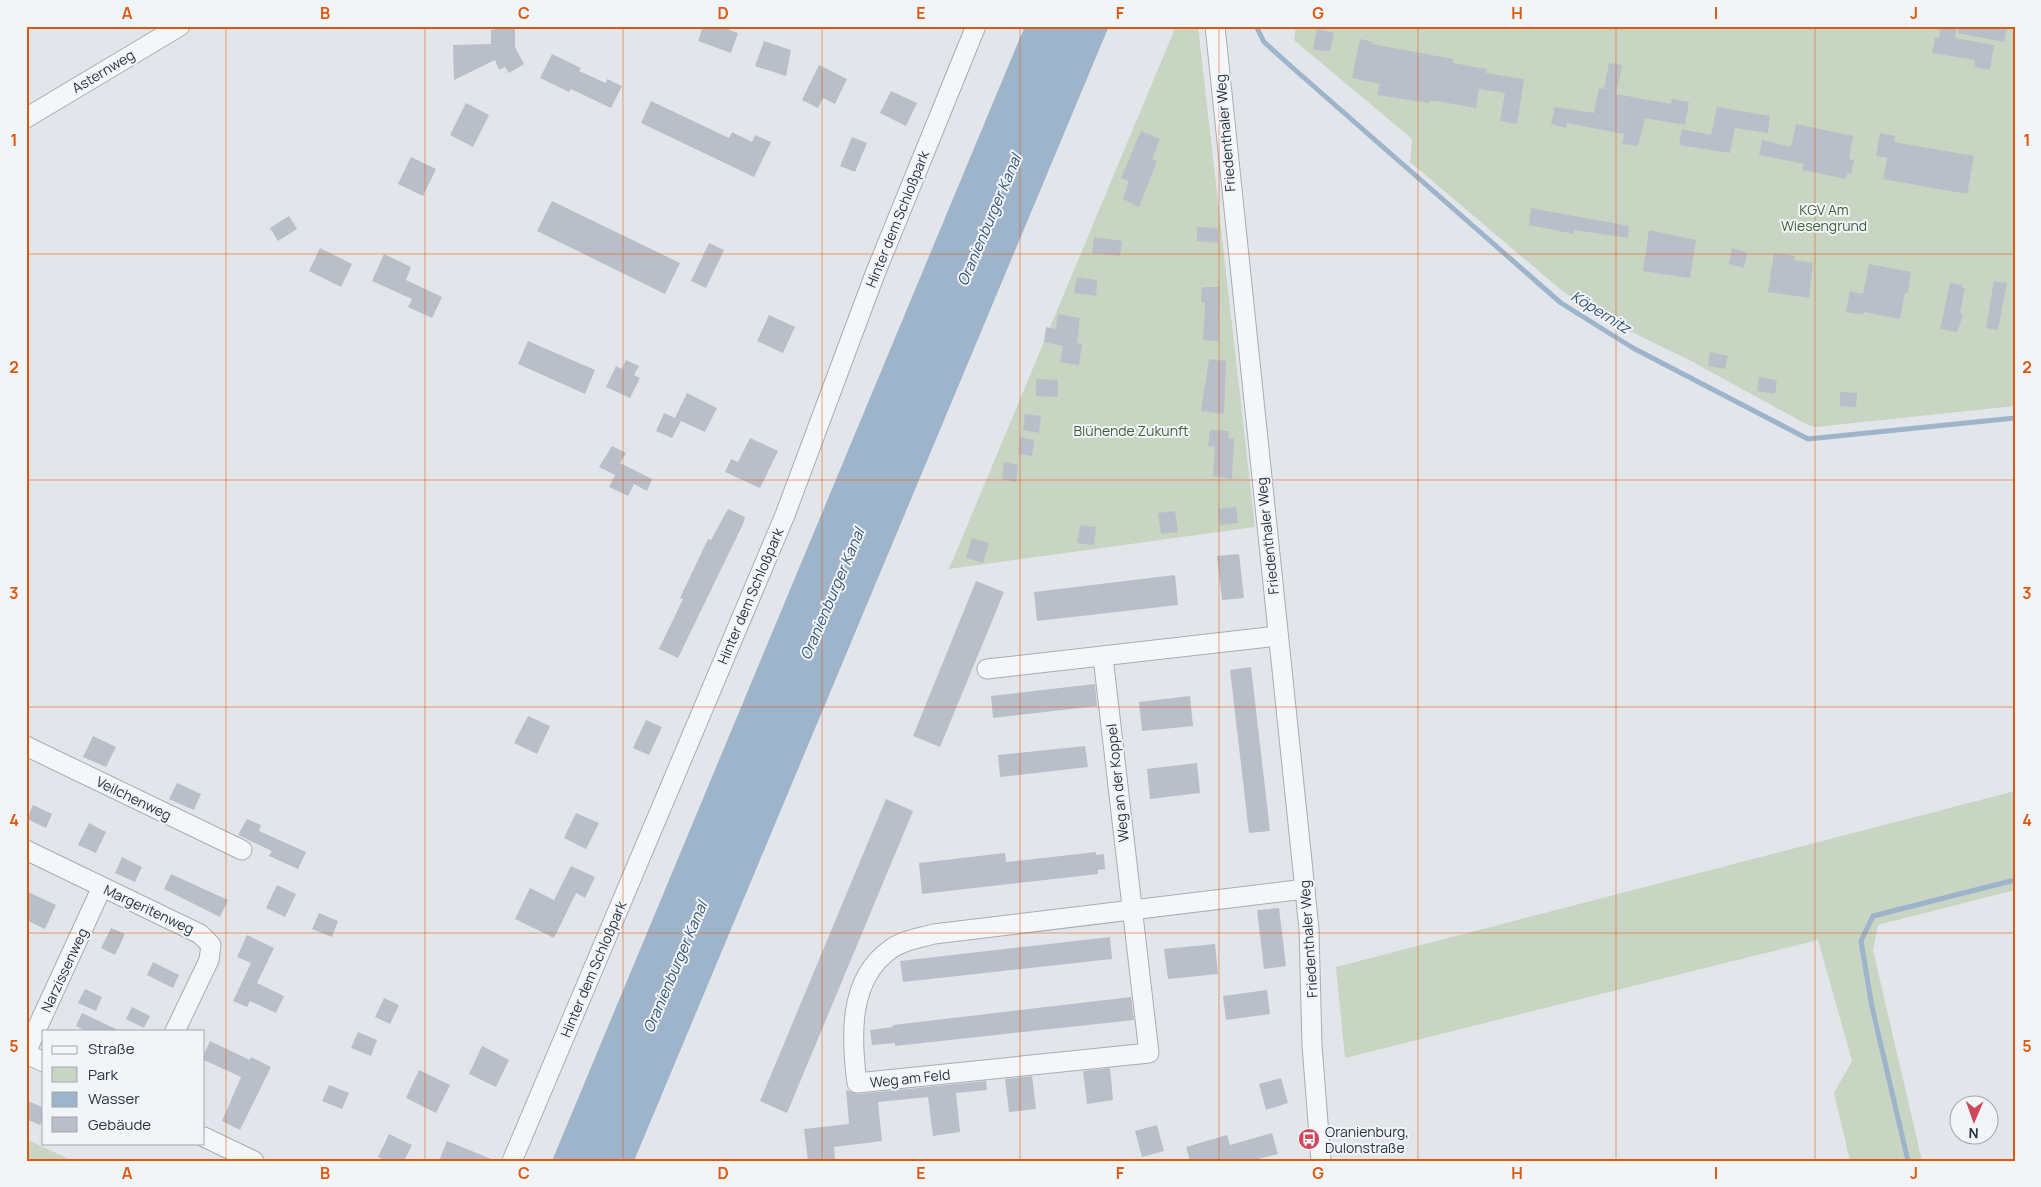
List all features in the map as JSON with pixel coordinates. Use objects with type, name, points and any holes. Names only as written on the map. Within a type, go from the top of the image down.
[{"type":"street","name":"Asternweg","points":[[26,118],[180,26]]},
{"type":"street","name":"Hinter dem Schloßpark","points":[[512,1161],[785,515],[875,274],[976,26]]},
{"type":"street","name":"Friedenthaler Weg","points":[[1215,26],[1305,889],[1312,991],[1312,1045],[1321,1161]]},
{"type":"street","points":[[987,670],[1278,636]]},
{"type":"street","name":"Weg an der Koppel","points":[[1103,656],[1131,910]]},
{"type":"street","name":"Veilchenweg","points":[[26,746],[242,850]]},
{"type":"street","name":"Margeritenweg","points":[[26,850],[200,934],[211,946],[209,960],[176,1030]]},
{"type":"street","name":"Narzissenweg","points":[[26,1053],[102,887]]},
{"type":"street","name":"Weg am Feld","points":[[1131,910],[1149,1053],[857,1083],[852,1043],[860,990],[875,964],[891,948],[909,940],[934,934],[1131,910],[1305,889]]},
{"type":"street","points":[[26,1053],[42,1061]]},
{"type":"street","points":[[205,1137],[254,1161]]},
{"type":"green space","name":"Blühende Zukunft","points":[[1176,26],[1198,26],[1255,527],[949,569]]},
{"type":"green space","name":"KGV Am Wiesengrund","points":[[1296,26],[2015,26],[2015,406],[1816,427],[1808,425],[1691,361],[1593,313],[1560,289],[1410,162],[1412,139],[1294,40]]},
{"type":"green space","points":[[2015,791],[2015,890],[1878,925],[1873,950],[1922,1161],[1850,1161],[1834,1093],[1852,1061],[1818,940],[1345,1058],[1336,967]]},
{"type":"green space","points":[[26,1139],[73,1161],[26,1161]]},
{"type":"water","name":"Oranienburger Kanal","points":[[1025,26],[1109,26],[634,1161],[552,1161]]},
{"type":"building","points":[[515,26],[515,47],[524,64],[509,73],[505,67],[499,70],[495,60],[454,80],[453,45],[491,44],[491,30]]},
{"type":"building","points":[[703,26],[730,26],[729,30],[738,33],[731,53],[698,41]]},
{"type":"building","points":[[1941,26],[1957,26],[1955,38],[1994,45],[1990,70],[1974,67],[1975,60],[1932,53],[1935,38],[1939,38]]},
{"type":"building","points":[[1959,26],[2007,26],[2004,42],[1958,33]]},
{"type":"building","points":[[1317,29],[1334,33],[1330,51],[1313,50]]},
{"type":"building","points":[[1360,39],[1373,42],[1372,44],[1453,59],[1453,63],[1487,69],[1486,73],[1524,79],[1517,124],[1500,121],[1505,93],[1479,89],[1476,108],[1436,101],[1430,101],[1429,103],[1377,95],[1380,84],[1352,78]]},
{"type":"building","points":[[764,41],[791,50],[786,76],[755,66]]},
{"type":"building","points":[[552,54],[581,68],[579,71],[606,83],[607,79],[622,86],[611,108],[571,89],[569,92],[540,78]]},
{"type":"building","points":[[1609,63],[1622,65],[1616,94],[1671,104],[1672,99],[1689,102],[1685,125],[1645,118],[1638,146],[1622,144],[1624,134],[1567,123],[1566,128],[1551,124],[1555,107],[1594,113],[1599,88],[1604,89]]},
{"type":"building","points":[[819,65],[847,79],[835,104],[823,98],[818,108],[802,100]]},
{"type":"building","points":[[891,91],[917,103],[906,126],[880,113]]},
{"type":"building","points":[[651,101],[729,138],[732,132],[752,142],[755,135],[771,142],[754,177],[641,123]]},
{"type":"building","points":[[466,103],[489,115],[473,147],[450,135]]},
{"type":"building","points":[[1717,107],[1770,116],[1768,133],[1735,128],[1730,153],[1679,145],[1682,129],[1711,135]]},
{"type":"building","points":[[1796,124],[1853,136],[1849,159],[1854,160],[1851,174],[1847,173],[1846,179],[1802,170],[1804,164],[1759,155],[1762,140],[1791,147]]},
{"type":"building","points":[[1141,131],[1160,139],[1152,159],[1157,161],[1139,207],[1123,199],[1129,181],[1121,178]]},
{"type":"building","points":[[1880,133],[1895,136],[1894,142],[1974,156],[1967,194],[1883,179],[1887,158],[1876,156]]},
{"type":"building","points":[[852,137],[867,143],[855,172],[840,166]]},
{"type":"building","points":[[411,157],[436,169],[423,196],[398,184]]},
{"type":"building","points":[[552,201],[680,263],[665,294],[537,231]]},
{"type":"building","points":[[1531,208],[1629,226],[1628,238],[1574,230],[1574,234],[1529,225]]},
{"type":"building","points":[[289,216],[297,229],[278,241],[270,228]]},
{"type":"building","points":[[1197,227],[1218,228],[1218,243],[1197,241]]},
{"type":"building","points":[[1649,230],[1696,240],[1690,278],[1643,271]]},
{"type":"building","points":[[1094,237],[1122,241],[1120,256],[1092,253]]},
{"type":"building","points":[[709,243],[724,250],[706,288],[691,281]]},
{"type":"building","points":[[320,248],[352,264],[341,287],[309,271]]},
{"type":"building","points":[[1732,248],[1747,252],[1744,268],[1729,264]]},
{"type":"building","points":[[1774,253],[1795,256],[1794,260],[1813,263],[1809,298],[1768,292]]},
{"type":"building","points":[[384,254],[411,267],[406,280],[442,297],[432,318],[408,307],[412,299],[372,281]]},
{"type":"building","points":[[1869,264],[1911,272],[1908,293],[1905,293],[1900,319],[1864,312],[1863,315],[1846,312],[1850,291],[1863,294]]},
{"type":"building","points":[[1077,277],[1097,280],[1096,296],[1074,293]]},
{"type":"building","points":[[1994,281],[2007,283],[1998,330],[1986,328]]},
{"type":"building","points":[[1950,283],[1962,285],[1962,288],[1965,288],[1960,313],[1963,315],[1957,332],[1940,329]]},
{"type":"building","points":[[1202,287],[1220,287],[1218,341],[1203,340],[1205,303],[1201,302]]},
{"type":"building","points":[[1058,314],[1080,318],[1077,343],[1082,344],[1079,365],[1060,362],[1063,346],[1044,342],[1046,327],[1056,329]]},
{"type":"building","points":[[769,315],[795,327],[783,353],[757,341]]},
{"type":"building","points":[[528,341],[595,370],[585,394],[518,364]]},
{"type":"building","points":[[1710,352],[1728,356],[1725,369],[1708,366]]},
{"type":"building","points":[[1209,359],[1226,361],[1224,414],[1201,411]]},
{"type":"building","points":[[626,360],[639,366],[634,375],[640,378],[630,398],[606,387],[616,366],[622,369]]},
{"type":"building","points":[[1759,377],[1777,380],[1775,394],[1757,391]]},
{"type":"building","points":[[1036,379],[1058,380],[1058,397],[1036,396]]},
{"type":"building","points":[[1840,392],[1857,393],[1856,407],[1840,406]]},
{"type":"building","points":[[687,393],[717,408],[705,432],[681,421],[672,438],[656,431],[664,413],[675,418]]},
{"type":"building","points":[[1025,414],[1041,416],[1039,433],[1023,430]]},
{"type":"building","points":[[1210,430],[1229,431],[1228,438],[1234,439],[1232,479],[1213,476],[1215,447],[1208,446]]},
{"type":"building","points":[[1020,437],[1034,440],[1032,456],[1018,454]]},
{"type":"building","points":[[750,438],[778,451],[760,488],[725,472],[731,459],[738,462]]},
{"type":"building","points":[[612,446],[626,453],[620,463],[652,479],[647,491],[634,484],[628,496],[609,487],[615,475],[599,467]]},
{"type":"building","points":[[1004,462],[1018,465],[1016,482],[1002,479]]},
{"type":"building","points":[[1236,507],[1238,523],[1220,525],[1218,509]]},
{"type":"building","points":[[728,509],[745,517],[743,524],[678,658],[659,649],[683,599],[680,598],[708,539],[711,540]]},
{"type":"building","points":[[1175,511],[1178,532],[1161,534],[1158,513]]},
{"type":"building","points":[[1080,525],[1096,527],[1094,545],[1077,543]]},
{"type":"building","points":[[972,538],[989,543],[983,563],[966,558]]},
{"type":"building","points":[[1239,554],[1244,598],[1222,600],[1217,556]]},
{"type":"building","points":[[1175,575],[1178,605],[1037,621],[1034,592]]},
{"type":"building","points":[[976,581],[1004,592],[940,747],[913,736]]},
{"type":"building","points":[[1251,667],[1270,831],[1249,833],[1230,670]]},
{"type":"building","points":[[1095,684],[1097,706],[993,718],[991,696]]},
{"type":"building","points":[[1190,696],[1193,726],[1142,731],[1139,702]]},
{"type":"building","points":[[528,716],[550,726],[537,754],[514,743]]},
{"type":"building","points":[[646,720],[662,727],[649,755],[633,748]]},
{"type":"building","points":[[93,736],[116,747],[106,767],[83,757]]},
{"type":"building","points":[[1085,746],[1088,767],[1000,777],[998,755]]},
{"type":"building","points":[[1197,763],[1200,793],[1150,799],[1147,769]]},
{"type":"building","points":[[177,783],[201,794],[194,810],[169,799]]},
{"type":"building","points":[[886,799],[913,811],[787,1113],[760,1101]]},
{"type":"building","points":[[33,805],[52,814],[46,828],[27,819]]},
{"type":"building","points":[[576,813],[599,823],[586,849],[564,838]]},
{"type":"building","points":[[247,819],[261,825],[259,831],[306,852],[298,869],[269,856],[272,851],[238,835]]},
{"type":"building","points":[[89,823],[106,832],[96,853],[78,845]]},
{"type":"building","points":[[1096,852],[1096,855],[1104,854],[1105,869],[1098,870],[1098,874],[922,894],[919,863],[1005,853],[1006,862]]},
{"type":"building","points":[[122,857],[142,867],[135,882],[115,873]]},
{"type":"building","points":[[571,866],[595,877],[585,898],[576,893],[554,938],[515,919],[530,888],[554,900]]},
{"type":"building","points":[[171,874],[228,900],[220,917],[164,889]]},
{"type":"building","points":[[277,885],[296,894],[285,917],[266,908]]},
{"type":"building","points":[[26,891],[56,905],[45,929],[26,920]]},
{"type":"building","points":[[1279,908],[1286,966],[1264,969],[1257,910]]},
{"type":"building","points":[[319,913],[338,921],[332,937],[312,929]]},
{"type":"building","points":[[111,928],[125,934],[115,955],[101,948]]},
{"type":"building","points":[[247,935],[274,948],[257,983],[284,996],[276,1013],[250,1001],[247,1007],[233,1001],[251,963],[237,957]]},
{"type":"building","points":[[1110,937],[1112,959],[903,982],[900,961]]},
{"type":"building","points":[[1215,944],[1218,974],[1168,979],[1164,949]]},
{"type":"building","points":[[153,962],[179,975],[173,988],[147,975]]},
{"type":"building","points":[[85,989],[102,997],[96,1011],[78,1003]]},
{"type":"building","points":[[1267,990],[1270,1014],[1226,1020],[1223,996]]},
{"type":"building","points":[[1131,997],[1134,1020],[895,1046],[895,1043],[872,1045],[870,1030],[893,1027],[893,1025]]},
{"type":"building","points":[[384,998],[399,1005],[390,1024],[375,1017]]},
{"type":"building","points":[[132,1007],[150,1016],[144,1028],[126,1019]]},
{"type":"building","points":[[82,1013],[118,1030],[84,1030],[76,1026]]},
{"type":"building","points":[[358,1032],[377,1040],[371,1056],[351,1048]]},
{"type":"building","points":[[210,1041],[250,1060],[251,1057],[271,1067],[240,1130],[222,1121],[241,1077],[205,1060],[205,1052]]},
{"type":"building","points":[[482,1046],[509,1060],[496,1087],[469,1074]]},
{"type":"building","points":[[1110,1068],[1113,1100],[1087,1104],[1083,1071]]},
{"type":"building","points":[[419,1070],[450,1085],[436,1113],[406,1098]]},
{"type":"building","points":[[1032,1076],[1036,1109],[1009,1112],[1005,1079]]},
{"type":"building","points":[[1281,1078],[1288,1103],[1266,1110],[1259,1084]]},
{"type":"building","points":[[986,1081],[987,1090],[956,1093],[960,1132],[933,1136],[928,1097],[878,1102],[882,1141],[834,1147],[835,1159],[808,1161],[804,1129],[849,1124],[846,1090],[858,1094]]},
{"type":"building","points":[[329,1085],[349,1093],[342,1109],[322,1101]]},
{"type":"building","points":[[26,1100],[42,1107],[42,1121],[40,1125],[26,1119]]},
{"type":"building","points":[[1157,1125],[1164,1151],[1142,1157],[1135,1131]]},
{"type":"building","points":[[1272,1133],[1278,1154],[1251,1161],[1190,1161],[1186,1147],[1227,1135],[1230,1145]]},
{"type":"building","points":[[389,1134],[412,1145],[404,1161],[386,1161],[378,1157]]},
{"type":"building","points":[[447,1141],[494,1160],[494,1161],[439,1161]]},
{"type":"waterway","name":"Köpernitz","points":[[1256,26],[1264,42],[1561,303],[1633,348],[1808,439],[2015,418]]},
{"type":"waterway","points":[[1908,1161],[1872,1007],[1861,941],[1873,916],[2015,880]]},
{"type":"place","name":"Oranienburg, Dulonstraße","points":[[1309,1139]]}]
